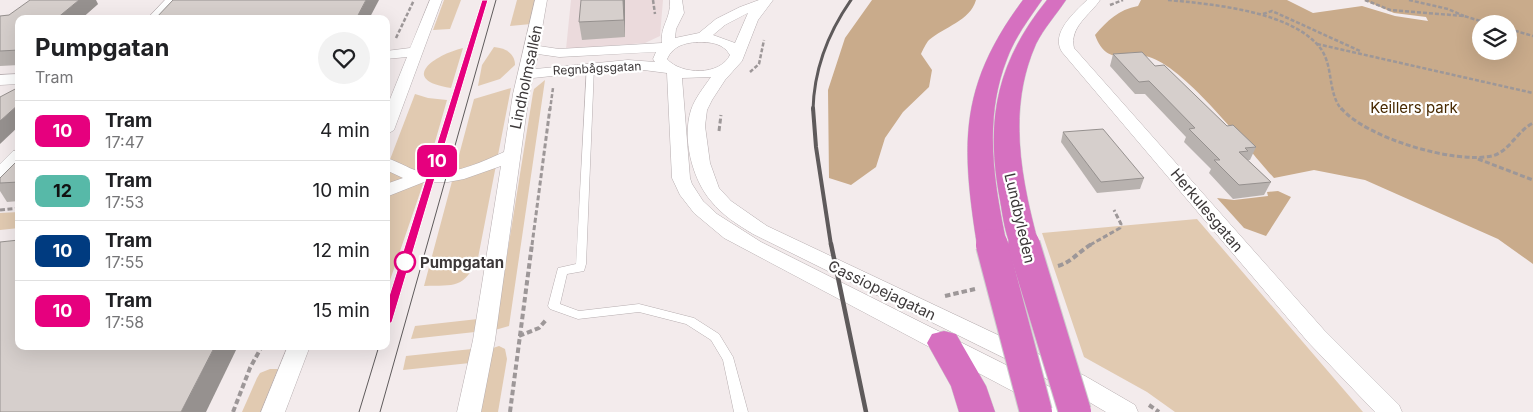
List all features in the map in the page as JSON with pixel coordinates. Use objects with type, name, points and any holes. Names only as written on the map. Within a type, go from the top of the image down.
[{"type":"highway","name":"Lundbyleden","points":[[1033,0],[1004,40],[990,73],[982,104],[979,127],[979,155],[983,198],[992,245],[1036,412]]},
{"type":"highway","name":"Lundbyleden","points":[[1057,0],[1026,44],[1009,98],[1007,161],[1014,207],[1024,245],[1074,412]]},
{"type":"highway","points":[[944,343],[968,386],[977,412]]},
{"type":"street","points":[[158,15],[172,0]]},
{"type":"street","points":[[390,119],[436,0]]},
{"type":"street","name":"Lindholmsallén","points":[[469,412],[484,340],[521,94],[527,74],[541,0]]},
{"type":"street","name":"Herkulesgatan","points":[[1094,0],[1068,32],[1065,39],[1068,49],[1316,336],[1390,412]]},
{"type":"street","points":[[688,114],[733,61],[747,27],[763,3]]},
{"type":"street","points":[[700,38],[707,31],[747,8],[763,3]]},
{"type":"street","name":"Cassiopejagatan","points":[[700,38],[692,23],[676,7],[668,28],[667,46],[660,53],[660,59],[671,70],[696,133],[706,182],[713,195],[738,216],[760,230],[862,281],[1077,383],[1126,412]]},
{"type":"street","points":[[667,46],[700,38],[728,44],[734,48],[733,61]]},
{"type":"street","name":"Regnbågsgatan","points":[[532,48],[558,53],[667,46]]},
{"type":"street","points":[[390,57],[413,58]]},
{"type":"street","points":[[671,70],[703,74],[733,61]]},
{"type":"street","name":"Regnbågsgatan","points":[[527,74],[556,69],[628,64],[671,70]]},
{"type":"street","points":[[0,80],[15,79]]},
{"type":"street","name":"Cassiopejagatan","points":[[688,114],[681,178],[686,190],[710,218],[727,231],[829,285],[991,366],[1074,412]]},
{"type":"street","points":[[390,190],[420,178],[469,172],[511,155]]},
{"type":"street","points":[[0,174],[15,159]]},
{"type":"street","points":[[390,166],[400,172],[420,178]]},
{"type":"street","points":[[273,412],[298,350]]},
{"type":"lane","points":[[590,67],[581,264],[580,268],[562,271],[554,306],[578,315],[639,308],[690,321],[715,336],[730,360],[741,412]]},
{"type":"path","points":[[390,51],[414,0]]},
{"type":"path","points":[[1168,0],[1229,5],[1283,23],[1316,44],[1533,93]]},
{"type":"path","points":[[1225,0],[1229,5]]},
{"type":"path","points":[[1365,0],[1399,12],[1464,16]]},
{"type":"path","points":[[1409,0],[1448,9],[1472,18]]},
{"type":"path","points":[[1262,15],[1272,11],[1367,54]]},
{"type":"path","points":[[745,75],[759,64],[764,42],[764,33],[747,27]]},
{"type":"path","points":[[1517,31],[1533,36]]},
{"type":"path","points":[[1322,34],[1331,36]]},
{"type":"path","points":[[1316,44],[1325,57],[1336,102],[1342,110],[1359,123],[1381,134],[1420,147],[1477,158],[1533,180]]},
{"type":"path","points":[[510,412],[556,69]]},
{"type":"path","points":[[719,136],[722,108]]},
{"type":"path","points":[[1477,158],[1495,155],[1505,149],[1533,123]]},
{"type":"path","points":[[0,210],[15,208]]},
{"type":"path","points":[[942,297],[947,300]]},
{"type":"path","points":[[519,336],[539,328],[554,306]]},
{"type":"path","points":[[233,412],[250,368],[260,350]]},
{"type":"shaded area","points":[[444,0],[461,0],[450,29],[433,30]]},
{"type":"shaded area","points":[[517,0],[535,0],[531,24],[510,26]]},
{"type":"shaded area","points":[[571,0],[663,0],[660,36],[645,43],[566,49]]},
{"type":"shaded area","points":[[494,47],[509,52],[515,61],[515,65],[500,79],[478,86],[482,65]]},
{"type":"shaded area","points":[[463,48],[451,88],[435,84],[426,79],[424,74],[426,68],[432,62],[452,51]]},
{"type":"shaded area","points":[[545,80],[509,326],[495,330],[533,93],[534,89]]},
{"type":"shaded area","points":[[511,88],[478,258],[473,268],[463,280],[451,285],[424,286],[474,99]]},
{"type":"shaded area","points":[[415,94],[428,98],[447,100],[423,184],[390,280],[390,160]]},
{"type":"shaded area","points":[[15,212],[15,228],[0,230],[0,213]]},
{"type":"shaded area","points":[[1197,219],[1363,412],[1175,412],[1147,392],[1084,357],[1042,233]]},
{"type":"shaded area","points":[[478,319],[475,332],[411,339],[415,326]]},
{"type":"shaded area","points":[[499,346],[505,349],[507,359],[498,412],[481,412],[493,348]]},
{"type":"shaded area","points":[[472,349],[470,363],[403,370],[406,356]]},
{"type":"shaded area","points":[[270,369],[278,369],[261,412],[242,412],[260,373]]},
{"type":"green space","points":[[872,0],[976,0],[968,13],[929,40],[921,54],[932,70],[929,87],[903,112],[885,138],[876,167],[851,185],[829,178],[828,90],[845,38]]},
{"type":"green space","name":"Keillers park","points":[[1141,0],[1287,0],[1313,13],[1362,6],[1395,16],[1428,21],[1426,17],[1394,13],[1364,0],[1533,0],[1533,264],[1498,239],[1365,180],[1314,170],[1274,178],[1233,130],[1183,78],[1152,58],[1113,55],[1106,52],[1100,46],[1095,35],[1114,16],[1138,6]]},
{"type":"green space","points":[[1278,191],[1291,197],[1266,236],[1244,228],[1217,198],[1234,200],[1268,196],[1267,192]]},
{"type":"building","points":[[30,0],[79,0],[61,15],[15,15],[15,50],[0,51],[0,16],[9,15]]},
{"type":"building","points":[[173,0],[366,0],[358,15],[159,15]]},
{"type":"building","points":[[581,0],[623,0],[624,20],[579,22]]},
{"type":"building","points":[[1142,52],[1155,66],[1164,65],[1227,126],[1233,125],[1256,147],[1245,148],[1248,151],[1239,152],[1271,182],[1239,185],[1214,160],[1220,160],[1189,129],[1195,128],[1149,81],[1139,82],[1113,54]]},
{"type":"building","points":[[15,89],[15,108],[0,121],[0,97]]},
{"type":"building","points":[[1103,129],[1144,178],[1101,182],[1063,132]]},
{"type":"building","points":[[15,163],[15,182],[0,183],[0,178]]},
{"type":"building","points":[[15,240],[15,350],[213,350],[181,412],[0,412],[0,242]]},
{"type":"tram line","points":[[390,309],[485,0]]},
{"type":"tram line","name":"10","points":[[390,309],[485,0]]},
{"type":"tram line","points":[[380,412],[496,0]]},
{"type":"tram line","points":[[359,412],[378,350]]},
{"type":"railway","points":[[813,109],[819,66],[829,38],[851,0]]},
{"type":"railway","points":[[813,109],[816,147],[831,245]]},
{"type":"railway","points":[[831,244],[866,412]]},
{"type":"place","name":"Pumpgatan","points":[[405,262]]}]
